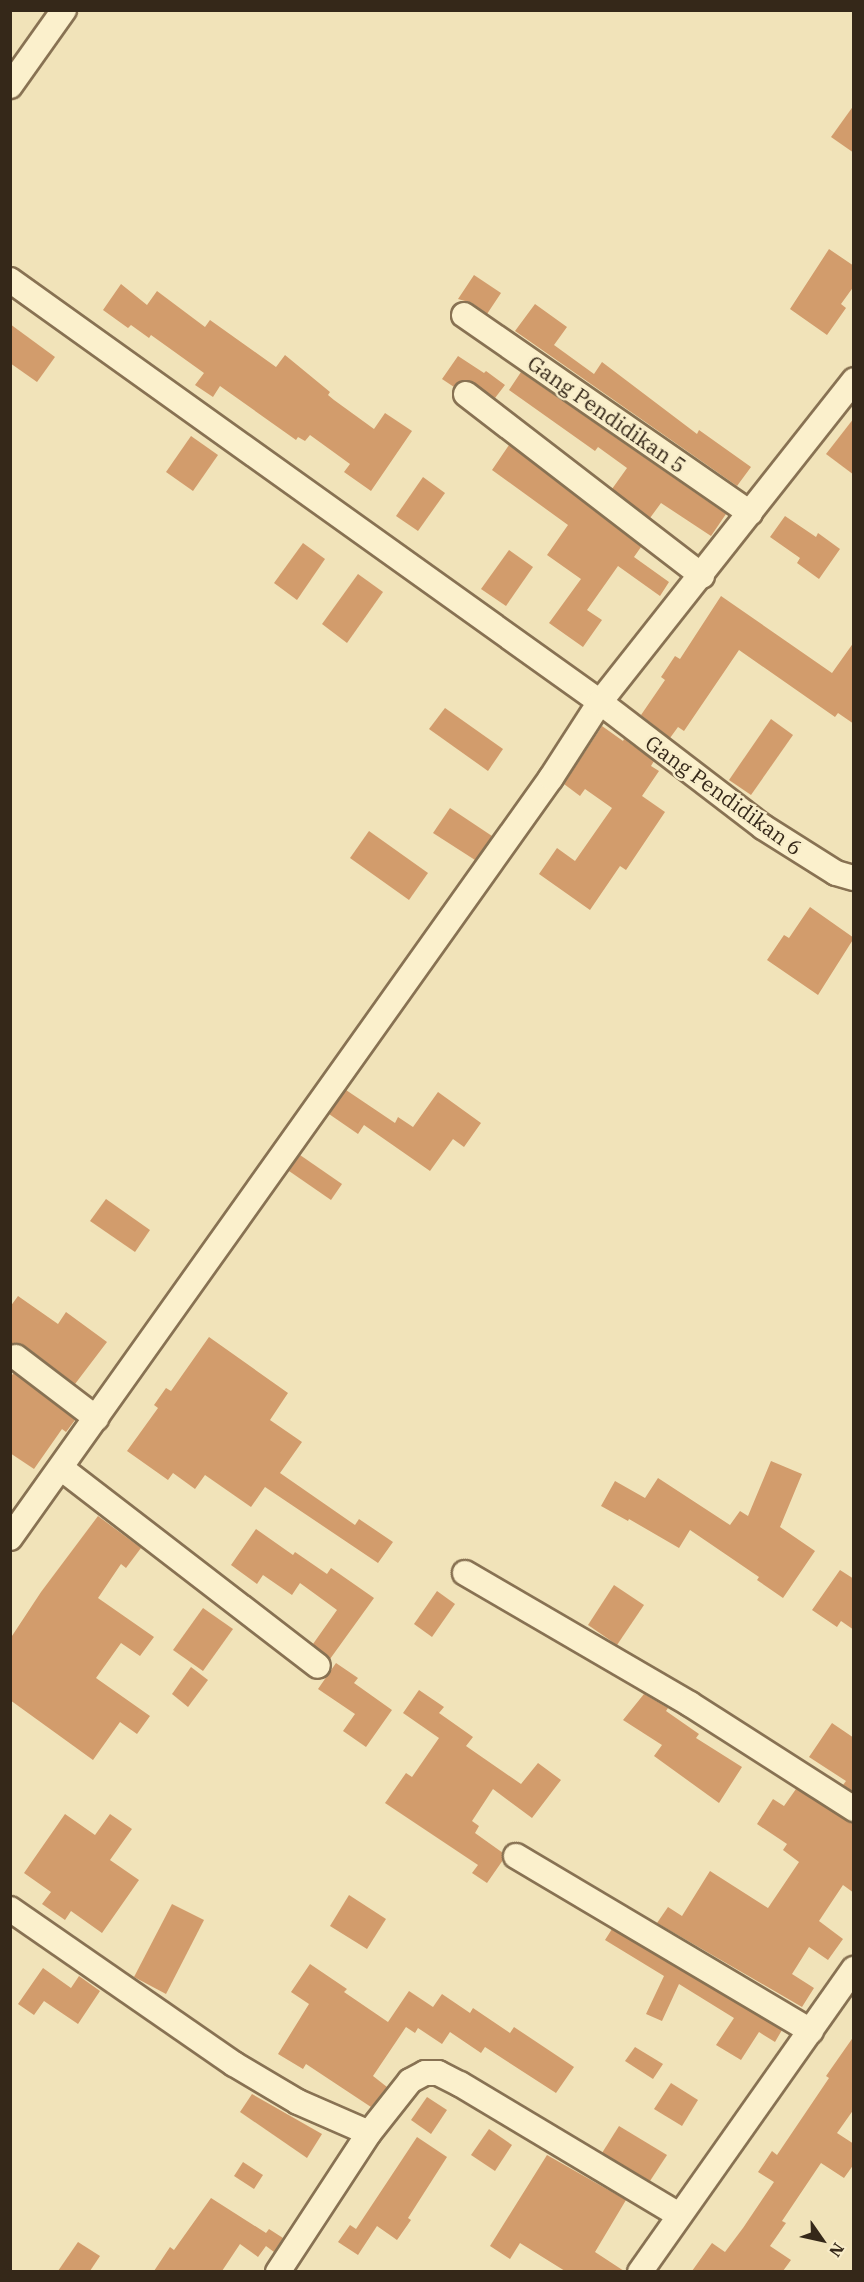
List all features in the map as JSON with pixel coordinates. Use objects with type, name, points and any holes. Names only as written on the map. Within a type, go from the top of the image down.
[{"type":"street","points":[[10,87],[64,10]]},
{"type":"street","name":"Gang Pendidikan 6","points":[[10,280],[600,702],[763,827],[836,873],[854,878]]},
{"type":"street","name":"Gang Pendidikan 5","points":[[464,315],[750,513]]},
{"type":"street","points":[[10,1538],[551,778],[600,702],[702,576],[854,380]]},
{"type":"street","points":[[466,394],[702,576]]},
{"type":"street","points":[[16,1356],[96,1418]]},
{"type":"street","points":[[61,1468],[318,1666]]},
{"type":"street","points":[[465,1573],[690,1704],[854,1809]]},
{"type":"street","points":[[516,1856],[811,2031]]},
{"type":"street","points":[[10,1909],[234,2064],[298,2102],[369,2133]]},
{"type":"street","points":[[640,2271],[854,1969]]},
{"type":"street","points":[[278,2271],[369,2133],[410,2081],[425,2073],[438,2073],[679,2215]]},
{"type":"building","points":[[854,105],[854,153],[831,137]]},
{"type":"building","points":[[829,249],[854,266],[854,286],[841,304],[846,308],[827,335],[790,309]]},
{"type":"building","points":[[474,275],[501,293],[487,314],[472,303],[458,299]]},
{"type":"building","points":[[121,284],[147,305],[157,291],[205,327],[210,320],[276,367],[285,355],[330,392],[328,395],[334,400],[374,429],[385,413],[412,431],[371,491],[344,472],[350,464],[310,435],[305,441],[298,437],[296,440],[220,386],[213,397],[195,385],[204,373],[151,335],[149,338],[131,325],[128,328],[103,310]]},
{"type":"building","points":[[535,304],[567,327],[554,345],[594,374],[602,362],[697,434],[699,430],[751,467],[737,486],[515,331]]},
{"type":"building","points":[[10,324],[55,357],[37,382],[10,363]]},
{"type":"building","points":[[458,356],[484,373],[486,371],[505,385],[495,398],[468,380],[460,381],[454,387],[442,379]]},
{"type":"building","points":[[521,372],[726,514],[711,536],[661,503],[650,518],[612,489],[627,468],[598,447],[595,451],[509,390]]},
{"type":"building","points":[[854,418],[854,475],[826,454]]},
{"type":"building","points":[[191,436],[218,455],[193,491],[166,472]]},
{"type":"building","points":[[509,445],[641,547],[634,557],[669,582],[660,596],[618,566],[587,610],[602,620],[583,647],[549,623],[581,579],[547,555],[568,525],[492,470]]},
{"type":"building","points":[[423,477],[445,493],[418,531],[396,516]]},
{"type":"building","points":[[785,516],[816,537],[818,533],[840,549],[819,579],[797,563],[800,558],[770,537]]},
{"type":"building","points":[[303,543],[325,559],[297,600],[274,583]]},
{"type":"building","points":[[509,550],[533,567],[506,606],[481,589]]},
{"type":"building","points":[[358,574],[383,592],[347,643],[322,624]]},
{"type":"building","points":[[721,596],[832,673],[854,642],[854,724],[838,713],[835,717],[739,650],[684,731],[678,727],[670,738],[641,715],[665,680],[661,677],[675,656],[680,659]]},
{"type":"building","points":[[445,708],[503,749],[488,771],[429,729]]},
{"type":"building","points":[[771,719],[793,735],[751,795],[729,780]]},
{"type":"building","points":[[602,726],[654,761],[651,766],[659,771],[642,796],[665,812],[626,870],[620,866],[590,910],[539,874],[557,848],[575,861],[612,808],[585,789],[580,796],[564,784]]},
{"type":"building","points":[[450,808],[492,836],[475,860],[433,833]]},
{"type":"building","points":[[369,831],[428,873],[409,900],[350,858]]},
{"type":"building","points":[[810,907],[854,938],[818,995],[767,960],[784,935],[789,938]]},
{"type":"building","points":[[346,1090],[395,1123],[398,1117],[413,1127],[438,1092],[481,1123],[464,1147],[453,1139],[430,1171],[364,1125],[358,1134],[329,1114]]},
{"type":"building","points":[[300,1155],[342,1184],[331,1200],[289,1171]]},
{"type":"building","points":[[106,1199],[150,1230],[135,1252],[90,1221]]},
{"type":"building","points":[[18,1296],[58,1324],[66,1312],[107,1342],[75,1384],[25,1346],[10,1344],[10,1307]]},
{"type":"building","points":[[209,1337],[288,1393],[270,1420],[302,1442],[280,1473],[355,1525],[359,1519],[393,1542],[378,1563],[265,1487],[251,1507],[205,1475],[195,1489],[173,1473],[168,1480],[127,1451],[158,1408],[154,1405],[166,1388],[171,1391]]},
{"type":"building","points":[[14,1373],[75,1420],[66,1432],[62,1429],[34,1469],[10,1453],[10,1377]]},
{"type":"building","points":[[771,1461],[802,1474],[780,1527],[815,1551],[783,1598],[757,1580],[759,1577],[690,1530],[679,1548],[629,1519],[628,1521],[601,1506],[615,1481],[645,1498],[658,1478],[730,1525],[740,1511],[748,1516]]},
{"type":"building","points":[[98,1516],[141,1548],[126,1568],[121,1564],[98,1598],[154,1637],[140,1656],[121,1643],[96,1678],[150,1716],[137,1734],[120,1722],[93,1760],[10,1700],[10,1639],[41,1592]]},
{"type":"building","points":[[256,1529],[293,1555],[295,1552],[327,1574],[331,1568],[374,1598],[330,1659],[313,1644],[337,1610],[300,1583],[292,1595],[263,1575],[257,1584],[231,1565]]},
{"type":"building","points":[[840,1570],[854,1579],[854,1630],[841,1621],[837,1627],[812,1610]]},
{"type":"building","points":[[614,1585],[644,1605],[617,1645],[588,1625]]},
{"type":"building","points":[[437,1591],[455,1604],[432,1637],[414,1624]]},
{"type":"building","points":[[203,1608],[233,1629],[203,1671],[173,1650]]},
{"type":"building","points":[[336,1663],[358,1678],[354,1683],[392,1710],[366,1747],[343,1731],[355,1714],[318,1689]]},
{"type":"building","points":[[191,1667],[208,1680],[188,1707],[172,1694]]},
{"type":"building","points":[[419,1690],[444,1707],[439,1713],[473,1737],[466,1746],[521,1784],[538,1763],[561,1780],[532,1818],[493,1789],[472,1821],[479,1826],[475,1833],[503,1853],[503,1860],[487,1883],[472,1873],[478,1865],[385,1803],[406,1773],[412,1777],[439,1738],[403,1713]]},
{"type":"building","points":[[644,1694],[668,1708],[666,1711],[699,1734],[696,1738],[742,1767],[719,1803],[654,1756],[662,1745],[623,1720]]},
{"type":"building","points":[[832,1723],[854,1738],[854,1792],[843,1785],[846,1781],[809,1757]]},
{"type":"building","points":[[796,1789],[854,1823],[854,1893],[843,1885],[819,1921],[843,1939],[828,1960],[809,1947],[792,1974],[814,1988],[802,2007],[657,1923],[668,1907],[682,1916],[710,1871],[768,1908],[799,1862],[783,1850],[787,1844],[757,1824],[773,1799],[784,1806]]},
{"type":"building","points":[[65,1814],[95,1835],[110,1814],[132,1829],[110,1860],[139,1880],[102,1933],[71,1911],[65,1920],[42,1904],[51,1892],[24,1873]]},
{"type":"building","points":[[349,1895],[386,1919],[367,1949],[330,1926]]},
{"type":"building","points":[[172,1904],[204,1920],[166,1994],[134,1977]]},
{"type":"building","points":[[612,1929],[782,2030],[775,2042],[759,2032],[741,2060],[716,2045],[734,2018],[679,1984],[662,2021],[646,2014],[664,1976],[605,1940]]},
{"type":"building","points":[[310,1964],[347,1989],[344,1992],[388,2022],[409,1991],[433,2007],[442,1994],[470,2013],[473,2008],[510,2033],[514,2027],[574,2067],[556,2093],[485,2047],[481,2053],[450,2032],[442,2044],[418,2028],[415,2033],[406,2027],[373,2076],[387,2087],[371,2107],[306,2064],[303,2069],[278,2054],[309,2004],[291,1992]]},
{"type":"building","points":[[43,1968],[71,1988],[79,1976],[100,1991],[78,2024],[44,2001],[34,2015],[18,2004]]},
{"type":"building","points":[[854,2036],[854,2109],[837,2133],[854,2144],[854,2164],[844,2178],[821,2163],[782,2221],[786,2223],[770,2246],[791,2260],[783,2271],[692,2271],[712,2243],[725,2252],[743,2228],[774,2182],[758,2172],[772,2151],[777,2155],[829,2078],[826,2076]]},
{"type":"building","points":[[635,2047],[663,2064],[653,2079],[625,2061]]},
{"type":"building","points":[[671,2083],[698,2100],[682,2126],[654,2109]]},
{"type":"building","points":[[252,2094],[322,2134],[307,2158],[240,2112]]},
{"type":"building","points":[[427,2097],[447,2110],[431,2134],[411,2120]]},
{"type":"building","points":[[619,2126],[667,2155],[650,2181],[602,2153]]},
{"type":"building","points":[[489,2129],[512,2145],[495,2171],[471,2155]]},
{"type":"building","points":[[417,2137],[447,2157],[408,2218],[411,2220],[397,2240],[377,2226],[358,2255],[338,2242],[350,2225],[356,2229]]},
{"type":"building","points":[[547,2155],[626,2200],[595,2252],[624,2271],[565,2271],[520,2243],[510,2259],[490,2246]]},
{"type":"building","points":[[243,2162],[263,2175],[254,2189],[234,2176]]},
{"type":"building","points":[[211,2198],[266,2233],[269,2229],[283,2238],[274,2252],[266,2246],[258,2257],[240,2244],[222,2271],[154,2271],[170,2247],[174,2250]]},
{"type":"building","points":[[78,2242],[100,2256],[90,2271],[58,2271]]}]
